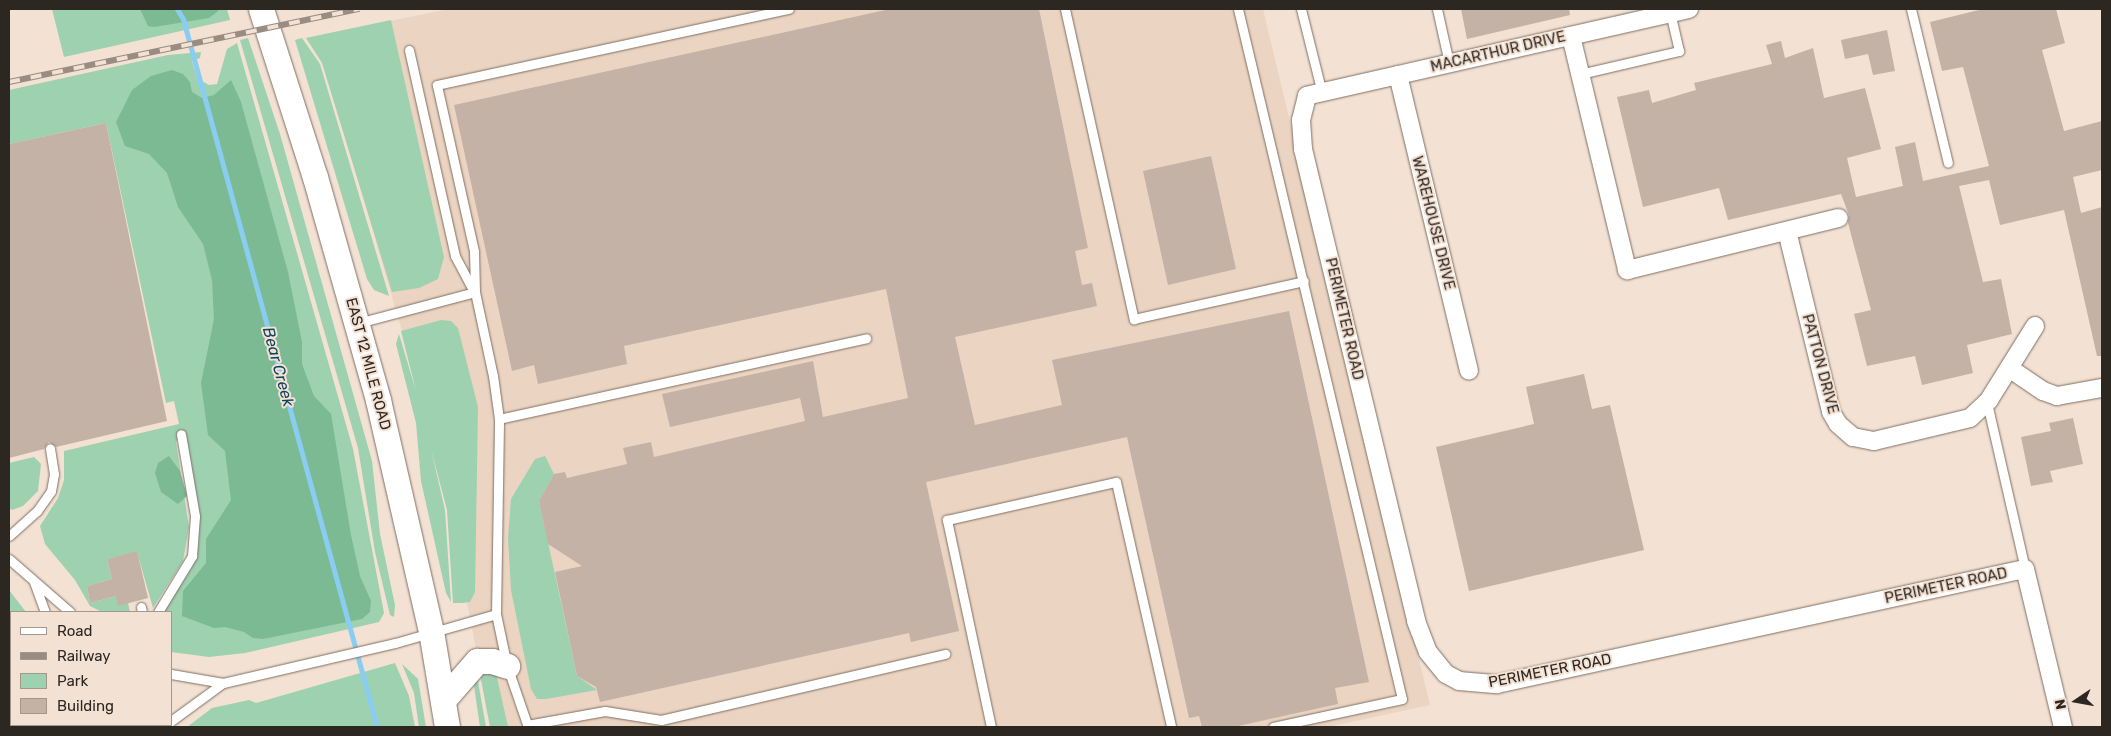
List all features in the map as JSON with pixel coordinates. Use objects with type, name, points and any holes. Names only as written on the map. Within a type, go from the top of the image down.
[{"type":"main road","name":"EAST 12 MILE ROAD","points":[[261,9],[297,116],[358,323],[388,436],[431,632],[447,727]]},
{"type":"main road","points":[[443,700],[477,661],[492,661],[507,666]]},
{"type":"street","name":"MACARTHUR DRIVE","points":[[1314,95],[1689,9]]},
{"type":"street","points":[[1571,36],[1627,270],[1839,218]]},
{"type":"street","name":"WAREHOUSE DRIVE","points":[[1398,75],[1469,370]]},
{"type":"street","name":"PERIMETER ROAD","points":[[1314,95],[1301,120],[1304,149],[1416,621],[1428,652],[1446,674],[1471,684],[1498,684],[2025,569],[2062,727]]},
{"type":"street","name":"PATTON DRIVE","points":[[1787,231],[1828,402],[1842,429],[1853,437],[1874,441],[1963,420],[1987,403],[2035,326]]},
{"type":"street","points":[[2009,368],[2043,391],[2057,396],[2102,388]]},
{"type":"lane","points":[[789,9],[437,85],[474,251],[475,292],[493,376],[499,418],[496,614],[507,666],[528,726],[605,711],[661,720],[945,654]]},
{"type":"lane","points":[[1065,9],[1134,319],[1304,280]]},
{"type":"lane","points":[[1238,9],[1304,280],[1402,699],[1273,727]]},
{"type":"lane","points":[[1301,9],[1314,95]]},
{"type":"lane","points":[[1437,9],[1449,64]]},
{"type":"lane","points":[[1911,9],[1948,164]]},
{"type":"lane","points":[[1580,74],[1679,52],[1670,13]]},
{"type":"lane","points":[[409,50],[455,256],[475,292]]},
{"type":"lane","points":[[358,323],[475,292]]},
{"type":"lane","points":[[499,418],[866,338]]},
{"type":"lane","points":[[1987,403],[2025,569]]},
{"type":"lane","points":[[159,611],[192,556],[195,516],[181,434]]},
{"type":"lane","points":[[9,536],[37,511],[51,491],[54,474],[50,448]]},
{"type":"lane","points":[[992,727],[948,520],[1116,482],[1171,727]]},
{"type":"lane","points":[[9,560],[69,611]]},
{"type":"lane","points":[[34,582],[44,611]]},
{"type":"lane","points":[[172,674],[223,683],[374,648],[496,614]]},
{"type":"lane","points":[[172,720],[223,683]]},
{"type":"shaded area","points":[[449,9],[1263,9],[1430,705],[1328,727],[491,727],[449,509],[427,417],[324,62],[306,38]]},
{"type":"green space","points":[[52,9],[227,9],[230,20],[64,57]]},
{"type":"green space","points":[[140,9],[218,9],[218,11],[209,18],[154,27],[148,26]]},
{"type":"green space","points":[[391,20],[444,257],[438,279],[419,288],[392,292],[322,63],[306,38]]},
{"type":"green space","points":[[248,38],[280,134],[372,461],[380,534],[395,605],[394,617],[390,615],[375,552],[358,448],[240,40]]},
{"type":"green space","points":[[302,38],[320,64],[389,296],[374,290],[367,279],[295,40]]},
{"type":"green space","points":[[237,43],[353,449],[384,613],[379,622],[245,653],[209,657],[172,652],[172,611],[165,611],[195,559],[182,432],[176,442],[189,527],[183,561],[153,608],[137,552],[107,559],[112,579],[87,586],[90,603],[116,596],[128,603],[130,611],[100,611],[90,606],[75,580],[45,544],[40,526],[58,498],[64,480],[64,451],[179,424],[174,401],[166,403],[106,123],[9,144],[9,90],[168,55],[201,52],[200,58],[192,61],[197,78],[209,85],[217,84],[227,49]]},
{"type":"green space","points":[[172,70],[183,74],[190,82],[192,92],[202,98],[214,95],[231,80],[241,102],[288,272],[302,342],[302,364],[314,396],[331,414],[351,535],[360,576],[371,601],[370,612],[362,619],[263,639],[253,638],[244,632],[225,627],[214,628],[182,616],[183,591],[206,563],[206,539],[231,500],[225,451],[208,435],[201,383],[214,319],[212,280],[203,244],[178,207],[167,173],[149,154],[125,146],[116,122],[132,90],[151,76]]},
{"type":"green space","points":[[441,320],[451,321],[458,328],[478,407],[475,592],[470,602],[462,603],[453,603],[447,510],[431,449],[445,510],[451,602],[446,593],[421,481],[416,423],[396,344],[399,334],[416,391],[401,331]]},
{"type":"green space","points":[[169,456],[180,471],[187,496],[178,504],[161,492],[155,473],[158,463]]},
{"type":"green space","points":[[545,456],[554,474],[539,501],[577,676],[597,690],[537,699],[531,689],[511,590],[508,538],[511,499],[535,459]]},
{"type":"green space","points":[[34,457],[41,464],[38,491],[23,506],[12,510],[9,508],[9,463]]},
{"type":"green space","points":[[9,590],[25,611],[10,611],[10,616]]},
{"type":"green space","points":[[395,663],[409,696],[415,727],[187,727],[212,708],[249,700],[256,703]]},
{"type":"green space","points":[[402,664],[418,679],[426,727],[419,727],[414,693]]},
{"type":"green space","points":[[479,669],[496,673],[508,727],[490,727]]},
{"type":"green space","points":[[477,676],[486,727],[480,727],[473,679]]},
{"type":"green space","points":[[102,726],[152,726],[151,727]]},
{"type":"building","points":[[890,9],[1039,9],[1088,248],[1075,251],[1082,285],[1092,283],[1097,306],[955,337],[975,425],[1062,405],[1052,360],[1289,311],[1369,682],[1335,688],[1338,704],[1234,727],[1202,727],[1199,716],[1189,718],[1127,437],[926,482],[959,631],[911,642],[909,633],[600,702],[596,687],[577,676],[555,572],[582,566],[548,544],[539,501],[554,474],[565,472],[567,478],[627,464],[623,448],[651,442],[654,457],[805,421],[800,398],[670,427],[662,394],[813,361],[823,417],[908,398],[886,289],[624,346],[627,364],[538,384],[534,365],[512,371],[454,105]]},
{"type":"building","points":[[1461,9],[1569,9],[1570,15],[1467,39]]},
{"type":"building","points":[[1983,9],[2056,9],[2065,43],[2042,50],[2064,131],[2102,121],[2102,170],[2073,177],[2081,213],[2102,207],[2102,356],[2097,356],[2064,210],[2000,225],[1989,180],[1959,186],[1983,282],[2001,279],[2012,334],[1967,345],[1973,373],[1922,385],[1915,356],[1867,366],[1854,314],[1871,310],[1848,223],[1849,215],[1841,194],[1728,220],[1719,188],[1643,207],[1617,97],[1649,90],[1652,103],[1696,90],[1694,83],[1772,64],[1766,45],[1781,41],[1785,58],[1813,48],[1824,98],[1865,88],[1881,149],[1847,158],[1856,197],[1903,186],[1895,147],[1915,142],[1923,181],[1989,166],[1963,67],[1942,71],[1930,22]]},
{"type":"building","points":[[1887,30],[1895,71],[1873,75],[1868,54],[1845,59],[1841,40]]},
{"type":"building","points":[[106,123],[167,421],[56,447],[49,442],[44,449],[9,458],[9,144]]},
{"type":"building","points":[[1211,156],[1236,269],[1168,285],[1143,171]]},
{"type":"building","points":[[1584,374],[1592,409],[1610,405],[1644,550],[1469,591],[1436,447],[1534,424],[1526,387]]},
{"type":"building","points":[[2073,418],[2083,464],[2050,471],[2053,482],[2031,486],[2021,437],[2051,431],[2049,423]]},
{"type":"building","points":[[137,551],[148,598],[118,606],[116,596],[90,603],[87,586],[112,579],[107,559]]},
{"type":"waterway","name":"Bear Creek","points":[[177,9],[183,19],[377,727]]},
{"type":"railway","points":[[9,82],[359,9]]}]
